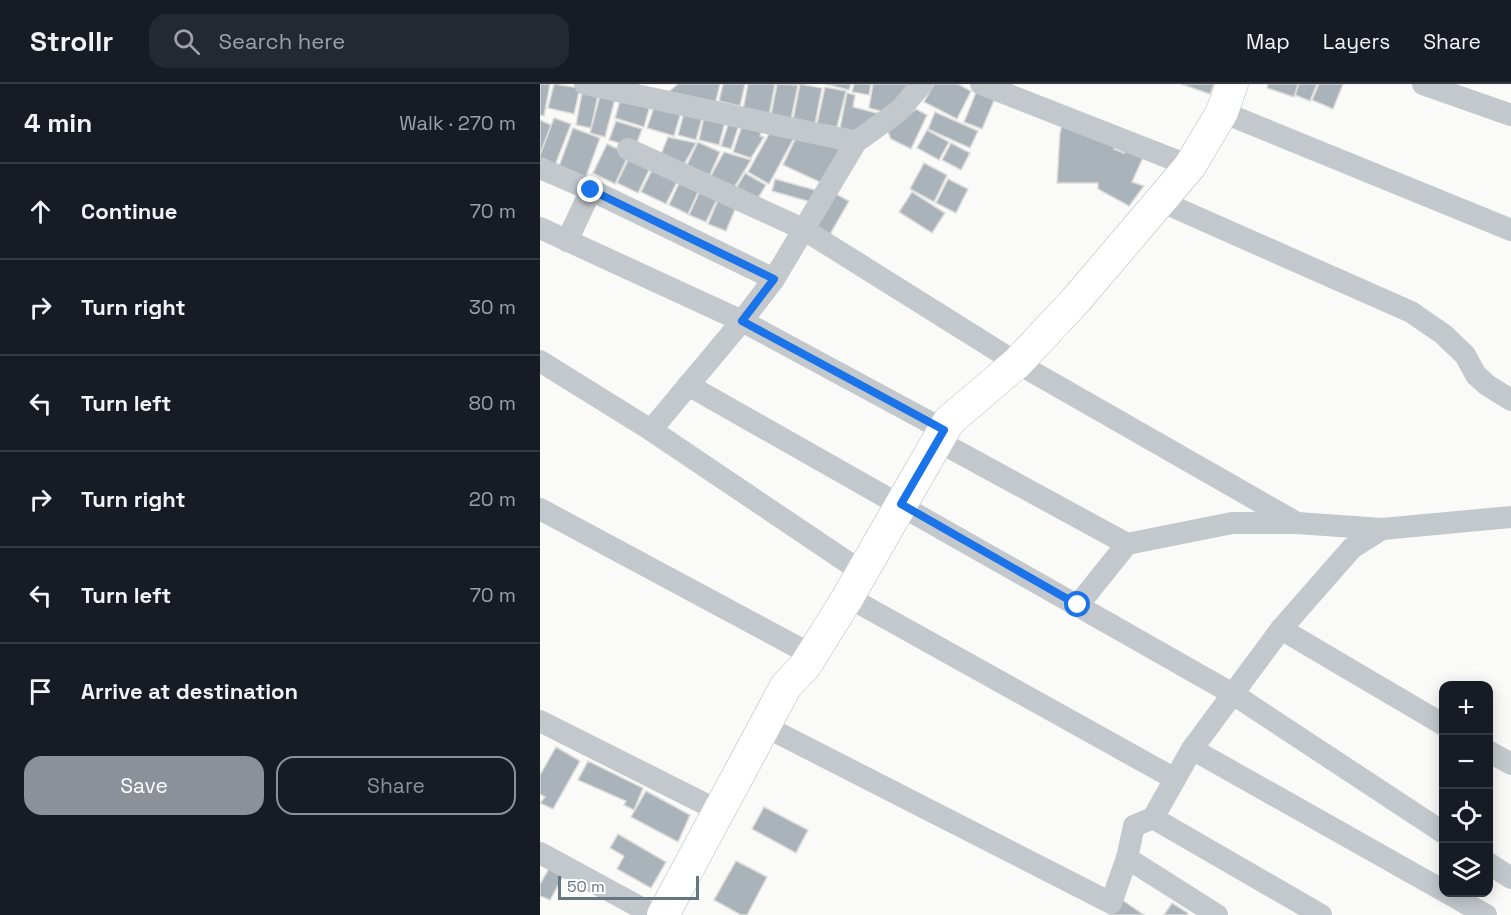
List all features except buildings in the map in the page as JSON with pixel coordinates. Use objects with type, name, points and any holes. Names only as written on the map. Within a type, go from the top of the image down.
[{"type":"main road","points":[[663,915],[786,686],[808,661],[855,585],[949,421],[1017,363],[1076,300],[1190,166],[1227,98]]},
{"type":"main road","points":[[683,915],[799,691],[808,661]]},
{"type":"street","points":[[585,84],[856,142]]},
{"type":"street","points":[[651,430],[774,279],[856,142],[900,110],[922,84]]},
{"type":"street","points":[[981,84],[1190,166]]},
{"type":"street","points":[[1423,84],[1511,115]]},
{"type":"street","points":[[1227,98],[1511,230]]},
{"type":"street","points":[[628,149],[803,229],[1017,363],[1297,523]]},
{"type":"street","points":[[540,168],[591,190],[774,279]]},
{"type":"street","points":[[567,241],[591,190]]},
{"type":"street","points":[[1160,201],[1411,312],[1443,334],[1458,348],[1486,386],[1511,400]]},
{"type":"street","points":[[540,228],[742,321],[1126,544]]},
{"type":"street","points":[[540,361],[651,430],[855,585],[1175,779]]},
{"type":"street","points":[[688,385],[1233,694],[1439,830]]},
{"type":"street","points":[[540,509],[808,661]]},
{"type":"street","points":[[1078,605],[1126,544],[1232,523],[1297,523],[1382,529],[1511,517]]},
{"type":"street","points":[[778,733],[1111,903],[1127,858],[1134,826],[1153,818],[1192,749],[1281,629],[1352,548],[1382,529]]},
{"type":"street","points":[[1281,629],[1439,723]]},
{"type":"street","points":[[540,721],[719,811]]},
{"type":"street","points":[[1192,749],[1439,889]]},
{"type":"street","points":[[1493,754],[1511,764]]},
{"type":"street","points":[[1153,818],[1321,915]]},
{"type":"street","points":[[540,853],[654,915]]},
{"type":"street","points":[[1127,858],[1216,915]]},
{"type":"street","points":[[1493,866],[1511,878]]},
{"type":"street","points":[[1454,897],[1486,915]]},
{"type":"route","points":[[591,190],[774,279],[742,321],[944,430],[901,504],[1078,605]]}]
